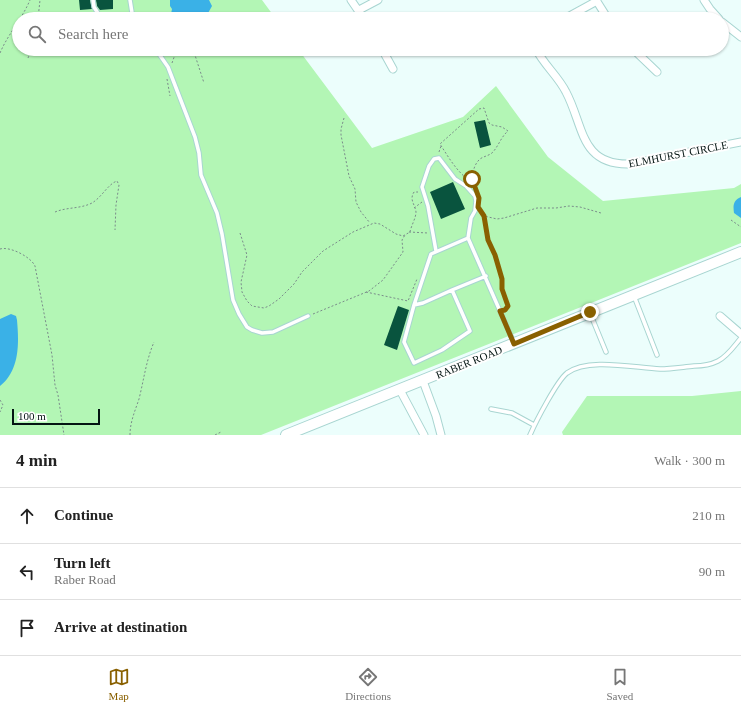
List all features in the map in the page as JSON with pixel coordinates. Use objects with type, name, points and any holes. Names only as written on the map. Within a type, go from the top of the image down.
[{"type":"street","points":[[351,0],[359,10],[378,0]]},
{"type":"street","points":[[704,0],[713,12]]},
{"type":"street","points":[[576,12],[596,1],[603,12]]},
{"type":"street","points":[[729,28],[741,37]]},
{"type":"street","points":[[386,56],[393,69]]},
{"type":"street","name":"ELMHURST CIRCLE","points":[[540,56],[560,80],[587,144],[593,152],[612,164],[629,164],[741,142]]},
{"type":"street","points":[[640,56],[657,72]]},
{"type":"street","name":"RABER ROAD","points":[[286,435],[741,252]]},
{"type":"street","points":[[720,316],[741,334]]},
{"type":"street","points":[[423,381],[436,416],[441,435]]},
{"type":"street","points":[[400,390],[424,435]]},
{"type":"lane","points":[[93,0],[94,7],[97,12]]},
{"type":"lane","points":[[130,0],[133,12]]},
{"type":"lane","points":[[160,56],[168,67],[187,112],[195,137],[202,175],[217,213],[233,300],[239,314],[248,327],[262,333],[273,332],[308,316]]},
{"type":"lane","points":[[436,251],[428,206],[422,187],[428,166],[434,159],[439,158],[455,179],[466,186],[475,196],[475,211],[471,218],[468,238],[486,276],[514,344]]},
{"type":"lane","points":[[452,290],[470,331],[442,350],[414,363],[404,342],[414,305],[431,254],[468,238]]},
{"type":"lane","points":[[414,305],[423,303],[486,276]]},
{"type":"lane","points":[[633,295],[657,355]]},
{"type":"lane","points":[[590,312],[606,352]]},
{"type":"lane","points":[[530,435],[534,424],[562,378],[573,369],[586,365],[624,365],[660,369],[709,365],[726,356],[741,338]]},
{"type":"lane","points":[[491,410],[512,413],[534,424]]},
{"type":"path","points":[[23,12],[30,0]]},
{"type":"path","points":[[39,12],[40,0]]},
{"type":"path","points":[[0,52],[12,31]]},
{"type":"path","points":[[195,56],[204,83]]},
{"type":"path","points":[[436,158],[441,145],[440,144],[479,109],[484,108],[489,123],[502,127],[508,131],[493,152],[490,155],[478,160],[474,168],[472,179],[478,193]]},
{"type":"path","points":[[344,118],[341,135],[349,176],[355,189],[358,208],[371,224]]},
{"type":"path","points":[[441,145],[460,173],[473,183]]},
{"type":"path","points":[[55,212],[79,208],[92,202],[105,192],[111,183],[117,181],[120,185],[116,205],[115,230]]},
{"type":"path","points":[[308,316],[370,291],[383,280],[402,252],[402,240],[405,235],[410,232],[416,212],[412,196],[414,192],[420,193]]},
{"type":"path","points":[[414,208],[422,201]]},
{"type":"path","points":[[484,216],[497,219],[530,209],[569,206],[580,207],[601,213]]},
{"type":"path","points":[[478,207],[484,216],[488,240],[495,255],[502,279],[502,289],[508,302],[508,306],[505,310],[500,311]]},
{"type":"path","points":[[731,220],[741,227]]},
{"type":"path","points":[[240,233],[247,255],[241,282],[242,292],[252,306],[264,308],[275,303],[323,251],[353,232],[371,224],[380,224],[396,234],[403,236],[410,232],[433,234]]},
{"type":"path","points":[[0,249],[8,249],[28,258],[33,261],[35,266],[52,355],[55,385],[64,435]]},
{"type":"path","points":[[366,292],[408,301],[420,274]]},
{"type":"path","points":[[130,435],[147,360],[154,342]]},
{"type":"path","points":[[0,400],[3,405],[0,412]]},
{"type":"path","points":[[215,435],[221,432]]},
{"type":"green space","points":[[0,0],[262,0],[271,12],[12,12],[12,56],[303,56],[372,148],[463,117],[496,86],[548,157],[603,201],[734,188],[741,184],[741,243],[261,435],[0,435]]},
{"type":"green space","points":[[741,391],[741,435],[563,435],[562,432],[587,396],[692,396]]},
{"type":"water","points":[[170,0],[209,0],[212,6],[209,12],[171,12],[172,9],[170,6]]},
{"type":"water","points":[[741,197],[741,218],[734,213],[734,204],[738,198]]},
{"type":"water","points":[[11,314],[16,316],[17,320],[17,356],[15,364],[7,380],[0,386],[0,319]]},
{"type":"building","points":[[79,0],[90,0],[92,9],[80,10]]},
{"type":"building","points":[[96,0],[113,0],[113,9],[100,10],[97,6]]},
{"type":"building","points":[[485,120],[491,145],[480,148],[474,122]]},
{"type":"building","points":[[453,182],[465,209],[441,219],[430,192]]},
{"type":"building","points":[[398,306],[409,310],[397,350],[384,345]]},
{"type":"route","points":[[472,179],[478,193],[478,207],[484,216],[488,240],[495,255],[502,279],[502,289],[508,302],[508,306],[505,310],[500,311],[514,344],[590,312]]}]
